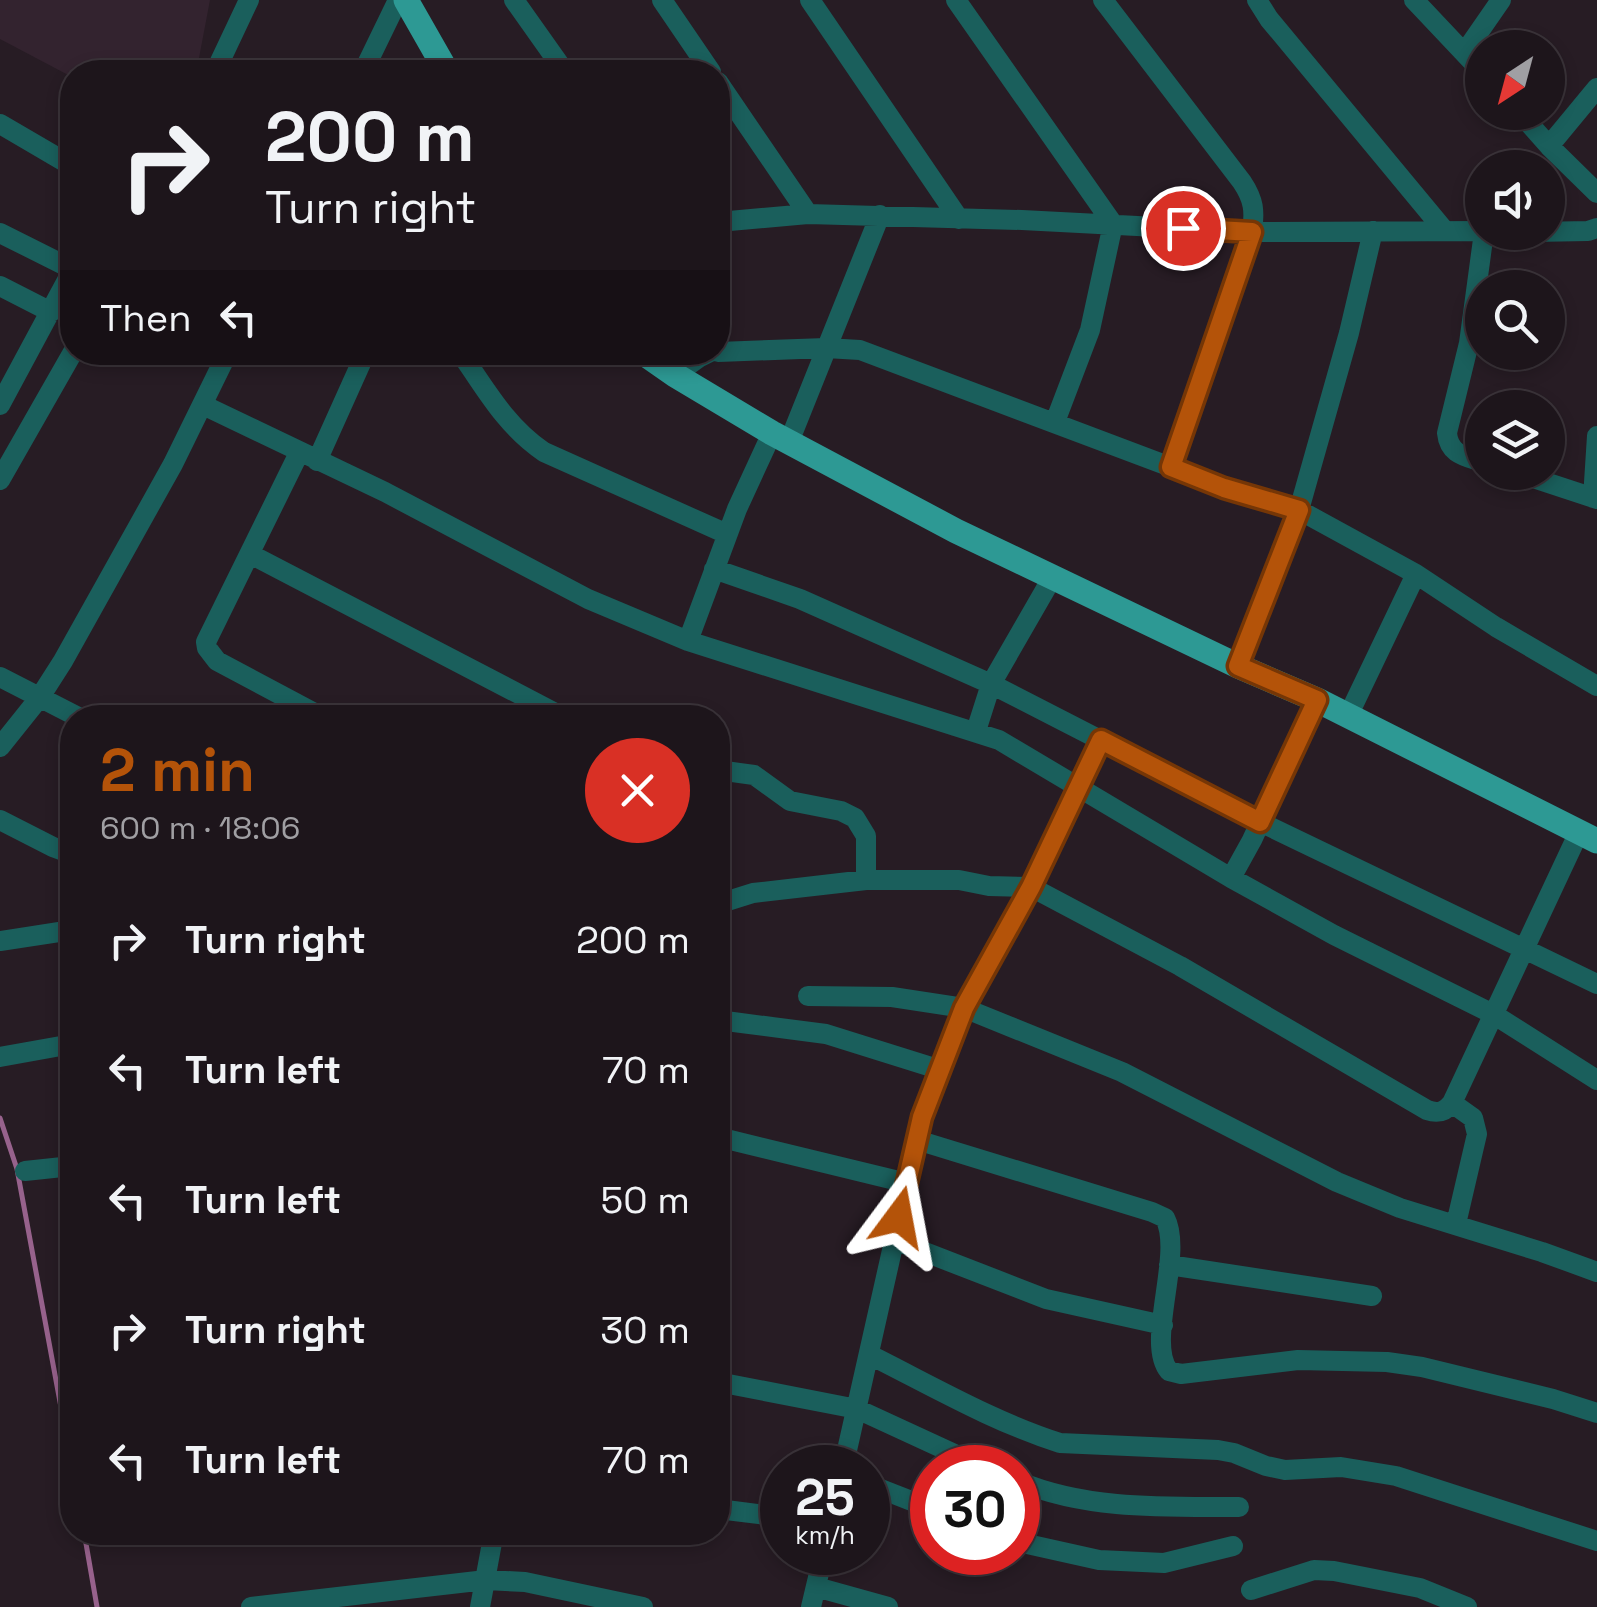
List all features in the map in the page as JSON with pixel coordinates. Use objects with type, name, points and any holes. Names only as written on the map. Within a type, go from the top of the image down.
[{"type":"main road","points":[[402,0],[440,60]]},
{"type":"main road","points":[[660,365],[780,437],[956,531],[1591,834]]},
{"type":"street","points":[[220,60],[248,0]]},
{"type":"street","points":[[370,60],[402,0]]},
{"type":"street","points":[[514,0],[556,60]]},
{"type":"street","points":[[662,0],[703,60]]},
{"type":"street","points":[[810,0],[960,218]]},
{"type":"street","points":[[956,0],[1113,224],[1090,330],[1055,422]]},
{"type":"street","points":[[1103,0],[1252,196],[1255,210],[1252,232],[1171,467]]},
{"type":"street","points":[[1257,0],[1444,230]]},
{"type":"street","points":[[1414,0],[1465,52]]},
{"type":"street","points":[[1480,30],[1501,0]]},
{"type":"street","points":[[1549,146],[1597,88]]},
{"type":"street","points":[[730,100],[808,214]]},
{"type":"street","points":[[0,124],[60,159]]},
{"type":"street","points":[[1535,130],[1597,193]]},
{"type":"street","points":[[730,221],[808,214],[1252,232],[1465,231]]},
{"type":"street","points":[[688,641],[728,534],[826,348],[880,216]]},
{"type":"street","points":[[1565,231],[1597,228]]},
{"type":"street","points":[[1238,666],[1299,510],[1373,231]]},
{"type":"street","points":[[0,233],[60,264]]},
{"type":"street","points":[[1465,456],[1448,444],[1446,433],[1469,344],[1481,250]]},
{"type":"street","points":[[0,286],[51,312]]},
{"type":"street","points":[[0,404],[60,294]]},
{"type":"street","points":[[730,351],[860,350],[1224,488],[1299,510],[1416,574],[1597,686]]},
{"type":"street","points":[[0,480],[66,365]]},
{"type":"street","points":[[0,747],[64,661],[164,481],[222,365]]},
{"type":"street","points":[[300,705],[217,661],[207,648],[208,635],[359,365]]},
{"type":"street","points":[[469,365],[510,423],[544,452],[728,534]]},
{"type":"street","points":[[675,376],[689,365]]},
{"type":"street","points":[[203,405],[385,492],[588,599],[688,641],[999,740],[1231,878],[1334,935],[1493,1014],[1597,1080]]},
{"type":"street","points":[[1565,489],[1595,499],[1597,436]]},
{"type":"street","points":[[250,554],[540,705]]},
{"type":"street","points":[[714,569],[800,599],[991,684],[1260,822],[1597,984]]},
{"type":"street","points":[[1348,716],[1416,574]]},
{"type":"street","points":[[976,731],[991,684],[1052,578]]},
{"type":"street","points":[[0,678],[60,708]]},
{"type":"street","points":[[1231,878],[1317,700]]},
{"type":"street","points":[[848,1445],[922,1117],[964,1008],[1031,887],[1101,740]]},
{"type":"street","points":[[730,772],[754,775],[790,802],[841,811],[855,818],[866,836],[866,880]]},
{"type":"street","points":[[0,820],[60,849]]},
{"type":"street","points":[[730,900],[753,893],[866,880],[959,880],[988,886],[1031,887],[1180,966],[1427,1110],[1440,1112],[1452,1103],[1526,950],[1591,834]]},
{"type":"street","points":[[0,941],[60,932]]},
{"type":"street","points":[[808,996],[892,997],[964,1008],[1122,1072],[1337,1182],[1400,1208],[1597,1272]]},
{"type":"street","points":[[730,1022],[826,1034],[940,1070]]},
{"type":"street","points":[[0,1057],[60,1046]]},
{"type":"street","points":[[1452,1103],[1473,1118],[1477,1134],[1456,1224]]},
{"type":"street","points":[[730,1140],[906,1183]]},
{"type":"street","points":[[917,1140],[1160,1214],[1168,1224],[1162,1361],[1169,1371],[1298,1360],[1388,1362],[1422,1367],[1597,1413]]},
{"type":"street","points":[[24,1171],[60,1167]]},
{"type":"street","points":[[894,1240],[1046,1299],[1162,1325]]},
{"type":"street","points":[[1168,1265],[1372,1296]]},
{"type":"street","points":[[870,1355],[968,1404],[1060,1443],[1218,1450],[1285,1470],[1340,1468],[1396,1476],[1597,1541]]},
{"type":"street","points":[[730,1384],[857,1409],[936,1445]]},
{"type":"street","points":[[1040,1491],[1137,1506],[1239,1507]]},
{"type":"street","points":[[730,1510],[760,1514]]},
{"type":"street","points":[[480,1607],[492,1545]]},
{"type":"street","points":[[1040,1547],[1099,1560],[1164,1562],[1233,1546]]},
{"type":"street","points":[[1250,1590],[1314,1570],[1334,1571],[1420,1588],[1467,1607]]},
{"type":"street","points":[[251,1607],[486,1580],[525,1582],[643,1607]]},
{"type":"street","points":[[1404,1607],[1420,1588]]},
{"type":"street","points":[[814,1597],[888,1607]]},
{"type":"shaded area","points":[[0,0],[210,0],[198,60],[60,60],[60,71],[0,39]]},
{"type":"waterway","points":[[0,1118],[17,1169],[60,1402]]},
{"type":"waterway","points":[[86,1545],[97,1607]]},
{"type":"route","points":[[899,1217],[922,1117],[964,1008],[1031,887],[1101,740],[1260,822],[1317,700],[1238,666],[1299,510],[1224,488],[1171,467],[1252,232],[1183,228]]}]
